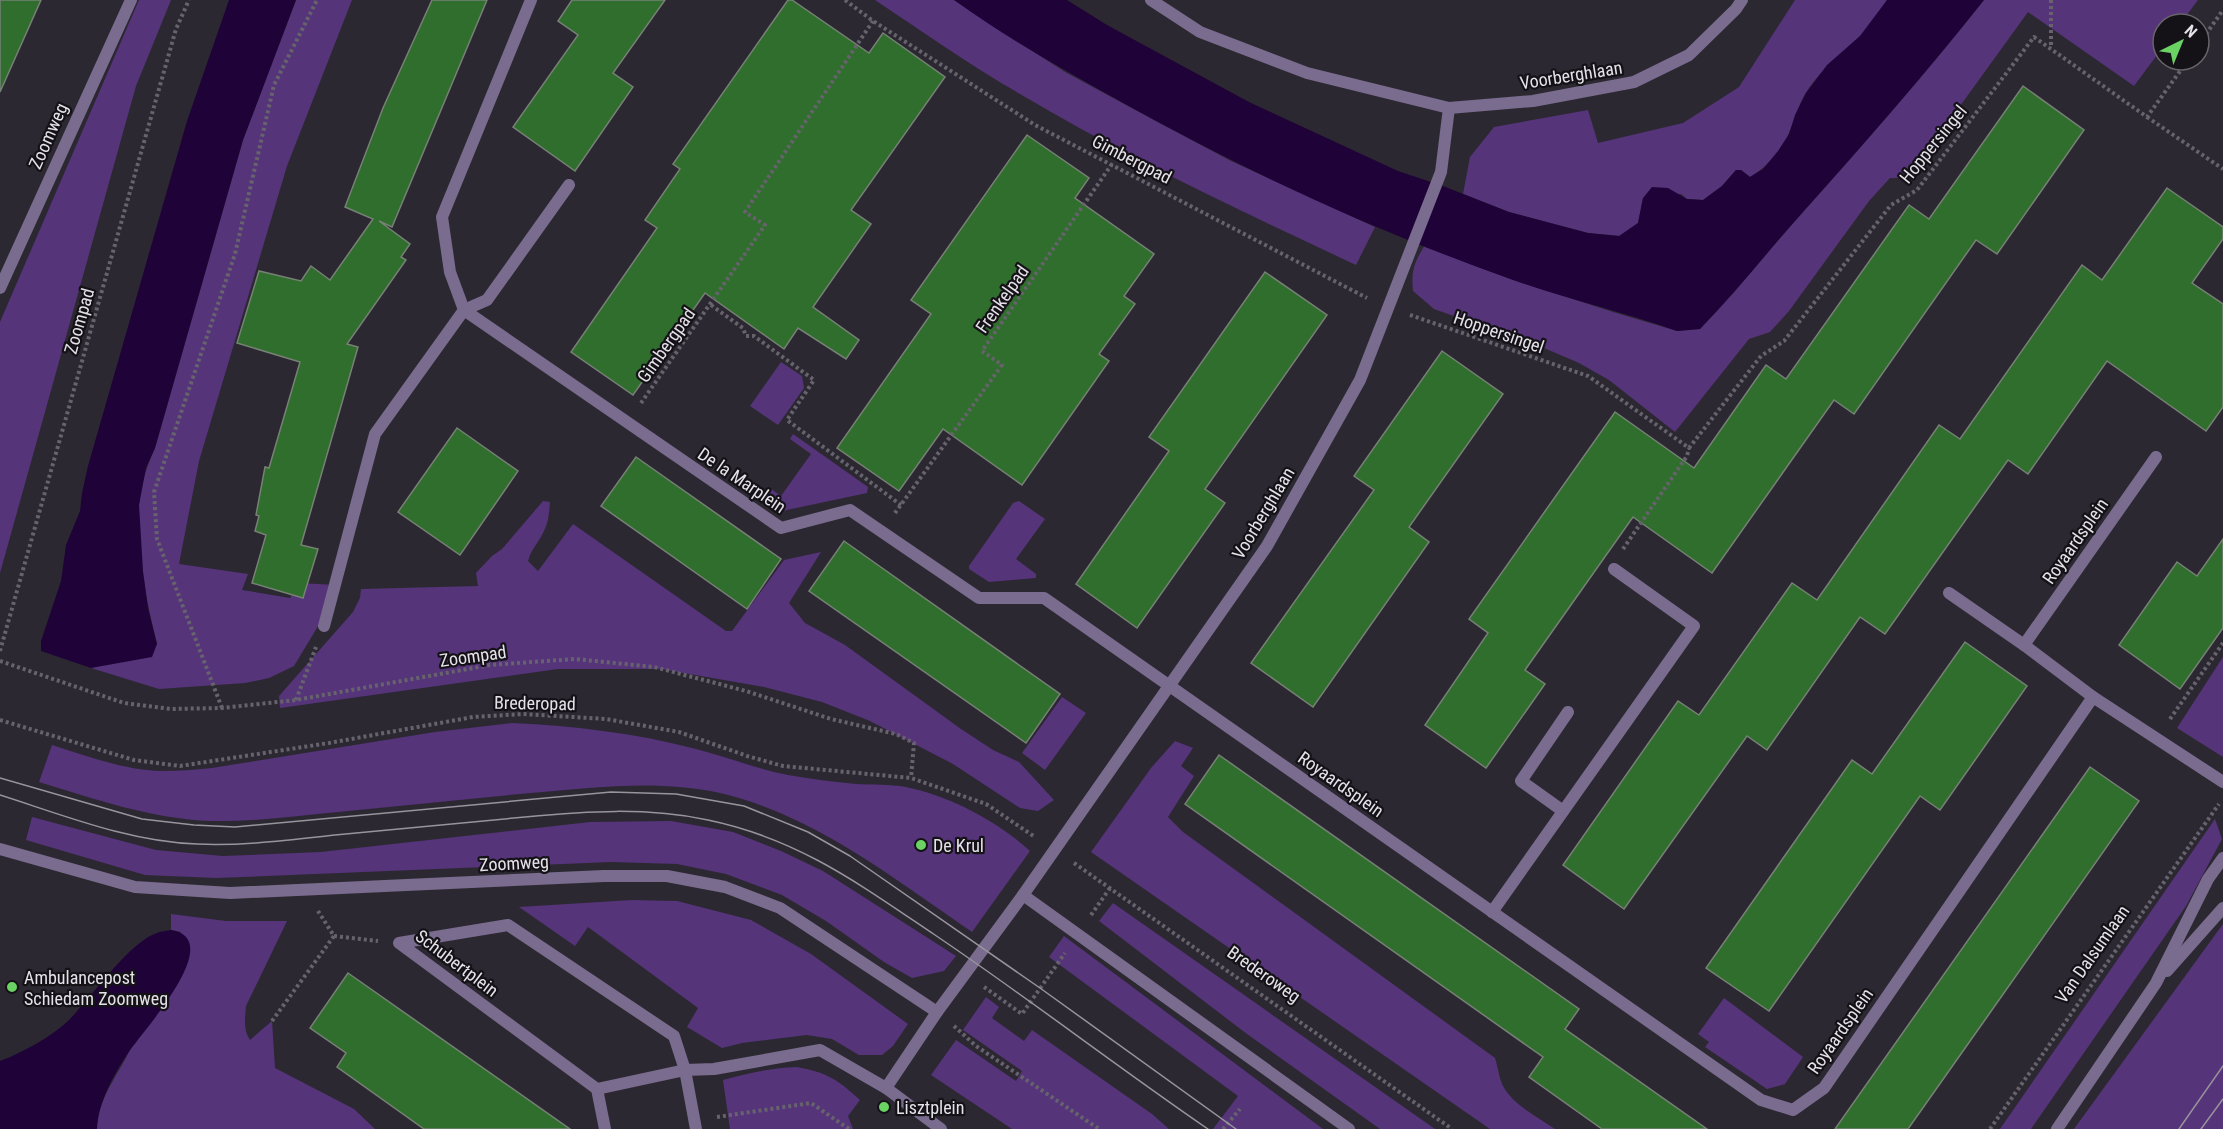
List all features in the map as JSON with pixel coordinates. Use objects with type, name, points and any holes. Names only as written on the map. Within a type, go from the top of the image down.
[{"type":"street","name":"Zoomweg","points":[[0,288],[131,0]]},
{"type":"street","points":[[465,310],[450,272],[442,217],[531,0]]},
{"type":"street","name":"Voorberghlaan","points":[[1152,0],[1200,32],[1307,73],[1449,108],[1533,101],[1634,82],[1689,55],[1736,9],[1742,0]]},
{"type":"street","name":"Voorberghlaan","points":[[1023,896],[1267,546],[1360,380],[1441,172],[1449,108]]},
{"type":"street","points":[[324,626],[375,434],[465,310],[487,300],[569,185]]},
{"type":"street","name":"De la Marplein","points":[[465,310],[782,528],[850,510],[979,598],[1044,598],[1169,686]]},
{"type":"street","name":"Royaardsplein","points":[[2024,645],[2156,457]]},
{"type":"street","points":[[1492,912],[1694,626],[1614,569]]},
{"type":"street","points":[[1948,593],[2024,645],[2093,697],[2223,782]]},
{"type":"street","name":"Royaardsplein","points":[[1169,686],[1761,1100],[1793,1110],[1824,1088],[2093,697]]},
{"type":"street","points":[[1563,811],[1521,781],[1568,712]]},
{"type":"street","name":"Zoomweg","points":[[0,849],[135,887],[230,893],[604,876],[667,876],[725,887],[780,908],[937,1012]]},
{"type":"street","points":[[2058,1129],[2156,983],[2208,879],[2223,858]]},
{"type":"street","points":[[886,1088],[937,1012],[1023,896],[1350,1129]]},
{"type":"street","points":[[2156,983],[2223,908]]},
{"type":"street","name":"Schubertplein","points":[[399,943],[508,925],[674,1036],[685,1070],[695,1125]]},
{"type":"street","name":"Schubertplein","points":[[399,943],[597,1089]]},
{"type":"street","points":[[605,1129],[597,1089],[685,1070],[714,1069],[820,1050],[886,1088],[941,1129]]},
{"type":"path","name":"Zoompad","points":[[0,651],[176,29],[189,0]]},
{"type":"path","points":[[222,708],[157,539],[154,492],[235,254],[274,85],[317,0]]},
{"type":"path","name":"Gimbergpad","points":[[845,0],[873,21],[1035,125],[1387,307]]},
{"type":"path","points":[[2051,0],[2051,47],[2223,169]]},
{"type":"path","points":[[2211,27],[2223,10]]},
{"type":"path","name":"Gimbergpad","points":[[628,422],[765,225],[745,212],[873,21]]},
{"type":"path","name":"Hoppersingel","points":[[1614,569],[1611,566],[1688,456],[1689,448],[1761,356],[1784,341],[1891,205],[1917,190],[2034,37],[2051,47]]},
{"type":"path","points":[[2147,117],[2179,72]]},
{"type":"path","name":"Frenkelpad","points":[[882,531],[1002,365],[982,351],[1112,164]]},
{"type":"path","points":[[711,305],[743,328],[746,336],[754,336],[814,380],[787,420],[901,505]]},
{"type":"path","name":"Hoppersingel","points":[[1387,307],[1588,376],[1689,448]]},
{"type":"path","points":[[296,700],[324,626]]},
{"type":"path","points":[[2157,738],[2223,643]]},
{"type":"path","name":"Zoompad","points":[[0,661],[124,704],[171,710],[222,708],[296,700],[490,665],[575,659],[654,667],[746,691],[831,719],[896,734],[914,743],[911,778]]},
{"type":"path","name":"Brederopad","points":[[0,720],[134,760],[180,766],[329,743],[473,717],[523,714],[606,719],[679,732],[783,766],[911,778],[986,804],[1054,850]]},
{"type":"path","name":"Van Dalsumlaan","points":[[1990,1129],[2223,798]]},
{"type":"path","name":"Brederoweg","points":[[1054,850],[1452,1129]]},
{"type":"path","points":[[977,995],[983,987],[1022,1014],[1110,888]]},
{"type":"path","points":[[304,890],[334,936]]},
{"type":"path","points":[[334,936],[399,943]]},
{"type":"path","points":[[272,1021],[334,936]]},
{"type":"path","points":[[937,1012],[976,1047],[1099,1129]]},
{"type":"path","points":[[955,1027],[960,1019]]},
{"type":"path","points":[[695,1125],[727,1115],[811,1103],[849,1129]]},
{"type":"path","points":[[1223,1129],[1240,1109]]},
{"type":"shaded area","points":[[139,0],[171,0],[136,86],[0,573],[0,322]]},
{"type":"shaded area","points":[[229,0],[296,0],[243,140],[155,448],[146,468],[139,505],[143,571],[148,608],[157,644],[152,657],[91,668],[41,651],[41,641],[61,581],[66,545],[80,511],[88,466],[187,121]]},
{"type":"shaded area","points":[[296,0],[352,0],[287,166],[199,461],[179,564],[248,574],[242,590],[290,598],[298,583],[336,585],[335,598],[294,666],[269,678],[245,683],[159,689],[91,668],[157,644],[141,558],[139,506],[142,484],[155,448],[243,140]]},
{"type":"shaded area","points":[[875,0],[954,0],[1065,72],[1152,119],[1231,161],[1375,227],[1356,265],[1186,184],[1061,118],[983,72]]},
{"type":"shaded area","points":[[954,0],[1067,0],[1107,25],[1249,102],[1398,171],[1509,212],[1588,233],[1619,236],[1638,223],[1643,198],[1652,187],[1668,188],[1687,199],[1703,200],[1722,186],[1736,170],[1741,170],[1750,177],[1763,169],[1789,134],[1806,93],[1827,65],[1860,36],[1887,0],[1984,0],[1895,108],[1713,315],[1700,329],[1677,331],[1513,280],[1413,242],[1315,200],[1219,154],[1103,92],[1017,42]]},
{"type":"shaded area","points":[[1795,0],[1887,0],[1863,33],[1823,71],[1811,86],[1778,152],[1750,177],[1741,170],[1736,170],[1722,186],[1703,200],[1687,199],[1681,194],[1643,198],[1638,223],[1620,236],[1588,233],[1509,212],[1463,194],[1470,157],[1494,127],[1588,110],[1598,143],[1683,123],[1739,87]]},
{"type":"shaded area","points":[[1984,0],[2198,0],[2189,12],[2151,12],[2151,63],[2134,86],[2028,12],[1921,160],[1905,178],[1890,178],[1869,201],[1789,311],[1770,332],[1749,339],[1675,432],[1609,380],[1579,363],[1544,348],[1434,309],[1413,291],[1414,267],[1425,245],[1511,279],[1613,312],[1677,331],[1700,329],[1940,54]]},
{"type":"shaded area","points":[[781,362],[802,376],[804,388],[778,425],[750,406]]},
{"type":"shaded area","points":[[793,434],[868,487],[867,493],[782,511],[765,497],[767,486],[781,496],[811,454],[790,439]]},
{"type":"shaded area","points":[[543,501],[550,502],[548,520],[528,561],[538,571],[573,524],[726,631],[732,631],[784,560],[821,552],[789,603],[805,623],[845,645],[993,750],[1019,762],[1054,800],[1038,811],[1020,808],[953,764],[870,721],[822,702],[764,687],[661,669],[558,669],[280,708],[279,696],[353,612],[360,598],[361,589],[478,586],[476,573],[502,549]]},
{"type":"shaded area","points":[[1019,501],[1045,519],[1016,559],[1036,574],[1036,578],[989,582],[969,569],[969,566],[1013,503]]},
{"type":"shaded area","points":[[2223,657],[2223,757],[2177,728]]},
{"type":"shaded area","points":[[1062,697],[1086,713],[1045,770],[1022,753]]},
{"type":"shaded area","points":[[512,723],[582,728],[628,735],[673,743],[788,775],[848,783],[900,786],[923,791],[972,811],[1003,830],[1030,851],[972,932],[852,850],[820,832],[755,803],[699,789],[658,786],[595,788],[243,821],[211,821],[145,812],[39,782],[52,745],[133,768],[180,771],[212,768],[435,732]]},
{"type":"shaded area","points":[[1175,741],[1193,748],[1181,766],[1194,776],[1168,817],[1183,832],[1495,1058],[1507,1093],[1526,1110],[1555,1129],[1490,1129],[1091,852],[1151,768]]},
{"type":"shaded area","points":[[32,817],[156,850],[223,856],[321,852],[590,822],[671,821],[733,832],[781,851],[823,871],[956,956],[944,971],[912,978],[782,895],[726,874],[677,864],[611,862],[216,878],[145,875],[26,840]]},
{"type":"shaded area","points":[[2215,819],[2222,839],[2186,906],[2031,1129],[2000,1129]]},
{"type":"shaded area","points":[[632,900],[677,901],[751,920],[811,954],[908,1024],[893,1046],[882,1055],[859,1055],[832,1039],[807,1035],[742,1043],[722,1048],[687,1027],[698,1008],[588,927],[575,946],[519,907]]},
{"type":"shaded area","points":[[1113,903],[1435,1129],[1380,1129],[1247,1034],[1099,921]]},
{"type":"shaded area","points":[[171,914],[226,921],[287,921],[246,1006],[246,1032],[250,1040],[272,1021],[275,1068],[354,1109],[375,1129],[97,1129],[104,1098],[136,1037],[181,932],[171,930]]},
{"type":"shaded area","points":[[2223,924],[2223,1129],[2074,1129]]},
{"type":"shaded area","points":[[171,930],[186,937],[190,950],[186,967],[163,1007],[117,1070],[100,1109],[97,1129],[0,1129],[0,1061],[36,1044],[61,1027],[135,947],[146,938]]},
{"type":"shaded area","points":[[1064,936],[1323,1129],[1213,1129],[1238,1096],[1049,957]]},
{"type":"shaded area","points":[[986,997],[999,1007],[992,1018],[1024,1041],[1032,1030],[1152,1114],[1169,1129],[1012,1129],[931,1075],[956,1040],[1016,1081],[1022,1071],[963,1030]]},
{"type":"shaded area","points":[[1724,998],[1803,1057],[1785,1084],[1767,1089],[1705,1047],[1709,1042],[1698,1034]]},
{"type":"shaded area","points":[[797,1067],[832,1078],[860,1100],[848,1116],[853,1129],[730,1129],[723,1080],[760,1071]]},
{"type":"building","points":[[0,0],[41,0],[0,92]]},
{"type":"building","points":[[432,0],[487,0],[392,227],[379,221],[410,244],[401,257],[406,260],[347,344],[358,347],[301,545],[318,549],[303,598],[252,583],[266,535],[255,531],[265,467],[269,468],[300,362],[237,343],[259,271],[301,281],[311,266],[330,280],[373,219],[345,207],[383,108]]},
{"type":"building","points":[[572,0],[665,0],[613,73],[633,87],[575,171],[513,127],[578,35],[558,21]]},
{"type":"building","points":[[788,0],[792,0],[869,53],[883,33],[945,77],[851,210],[871,224],[813,307],[859,340],[846,359],[798,328],[784,349],[705,293],[633,395],[571,352],[657,228],[645,220],[680,169],[673,164]]},
{"type":"building","points":[[2023,86],[2084,130],[1997,254],[1976,240],[1854,414],[1834,400],[1712,573],[1633,517],[1525,670],[1545,684],[1486,768],[1425,725],[1488,633],[1469,619],[1615,412],[1694,468],[1766,365],[1786,379],[1909,205],[1929,219]]},
{"type":"building","points":[[1027,135],[1089,178],[1075,198],[1154,254],[1124,296],[1135,304],[1099,354],[1109,361],[1022,485],[943,429],[899,491],[837,448],[931,314],[911,300]]},
{"type":"building","points":[[2167,188],[2223,227],[2223,239],[2192,283],[2223,304],[2223,407],[2206,431],[2107,361],[2028,474],[2008,460],[1885,634],[1860,617],[1767,750],[1747,736],[1624,909],[1563,865],[1678,701],[1699,715],[1792,583],[1817,600],[1939,425],[1960,439],[2082,265],[2102,280]]},
{"type":"building","points":[[1265,272],[1327,315],[1205,489],[1225,503],[1137,628],[1076,584],[1169,451],[1149,437]]},
{"type":"building","points":[[1442,351],[1503,394],[1409,527],[1429,542],[1313,707],[1251,663],[1374,490],[1354,476]]},
{"type":"building","points":[[457,428],[518,471],[460,555],[398,512]]},
{"type":"building","points":[[636,457],[781,559],[747,609],[601,506]]},
{"type":"building","points":[[2223,539],[2223,628],[2180,689],[2119,645],[2177,562],[2197,576]]},
{"type":"building","points":[[844,541],[1060,694],[1026,743],[809,591]]},
{"type":"building","points":[[1965,642],[2027,686],[1940,810],[1920,796],[1769,1011],[1706,968],[1852,760],[1872,774]]},
{"type":"building","points":[[1219,755],[1579,1009],[1565,1029],[1707,1129],[1602,1129],[1529,1077],[1543,1057],[1185,804]]},
{"type":"building","points":[[2090,767],[2139,801],[1987,1017],[1908,1129],[1835,1129]]},
{"type":"building","points":[[348,973],[570,1129],[424,1129],[337,1067],[346,1053],[310,1028]]},
{"type":"tram line","points":[[0,778],[142,819],[235,827],[611,792],[676,794],[744,806],[808,832],[850,856],[1040,988],[1236,1129]]},
{"type":"tram line","points":[[0,795],[122,833],[197,844],[266,842],[594,812],[662,813],[741,828],[800,851],[854,881],[1004,983],[1208,1129]]},
{"type":"tram line","points":[[2179,1129],[2223,1066]]},
{"type":"tram line","points":[[2201,1129],[2223,1099]]},
{"type":"place","name":"De Krul","points":[[921,845]]},
{"type":"place","name":"Ambulancepost Schiedam Zoomweg","points":[[12,987]]},
{"type":"place","name":"Lisztplein","points":[[884,1107]]}]
